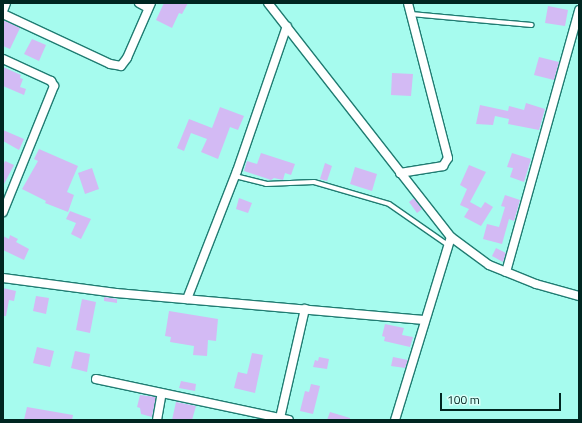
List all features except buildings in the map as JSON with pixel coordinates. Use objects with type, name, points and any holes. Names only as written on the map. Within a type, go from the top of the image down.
[{"type":"street","points":[[3,10],[6,3]]},
{"type":"street","points":[[3,14],[117,67],[124,65],[149,6],[139,3]]},
{"type":"street","points":[[268,3],[288,26],[400,173],[449,241],[506,272],[579,296]]},
{"type":"street","points":[[400,173],[443,166],[448,158],[408,3]]},
{"type":"street","points":[[506,272],[579,10]]},
{"type":"street","points":[[187,298],[235,176],[288,26]]},
{"type":"street","points":[[3,59],[51,81],[54,86],[3,212]]},
{"type":"street","points":[[395,420],[449,241]]},
{"type":"street","points":[[3,278],[72,289],[424,320]]},
{"type":"street","points":[[280,418],[305,309]]},
{"type":"street","points":[[96,379],[289,420]]},
{"type":"street","points":[[157,420],[162,393]]},
{"type":"lane","points":[[411,14],[532,25]]},
{"type":"lane","points":[[235,176],[266,184],[314,182],[389,204],[449,241]]}]
